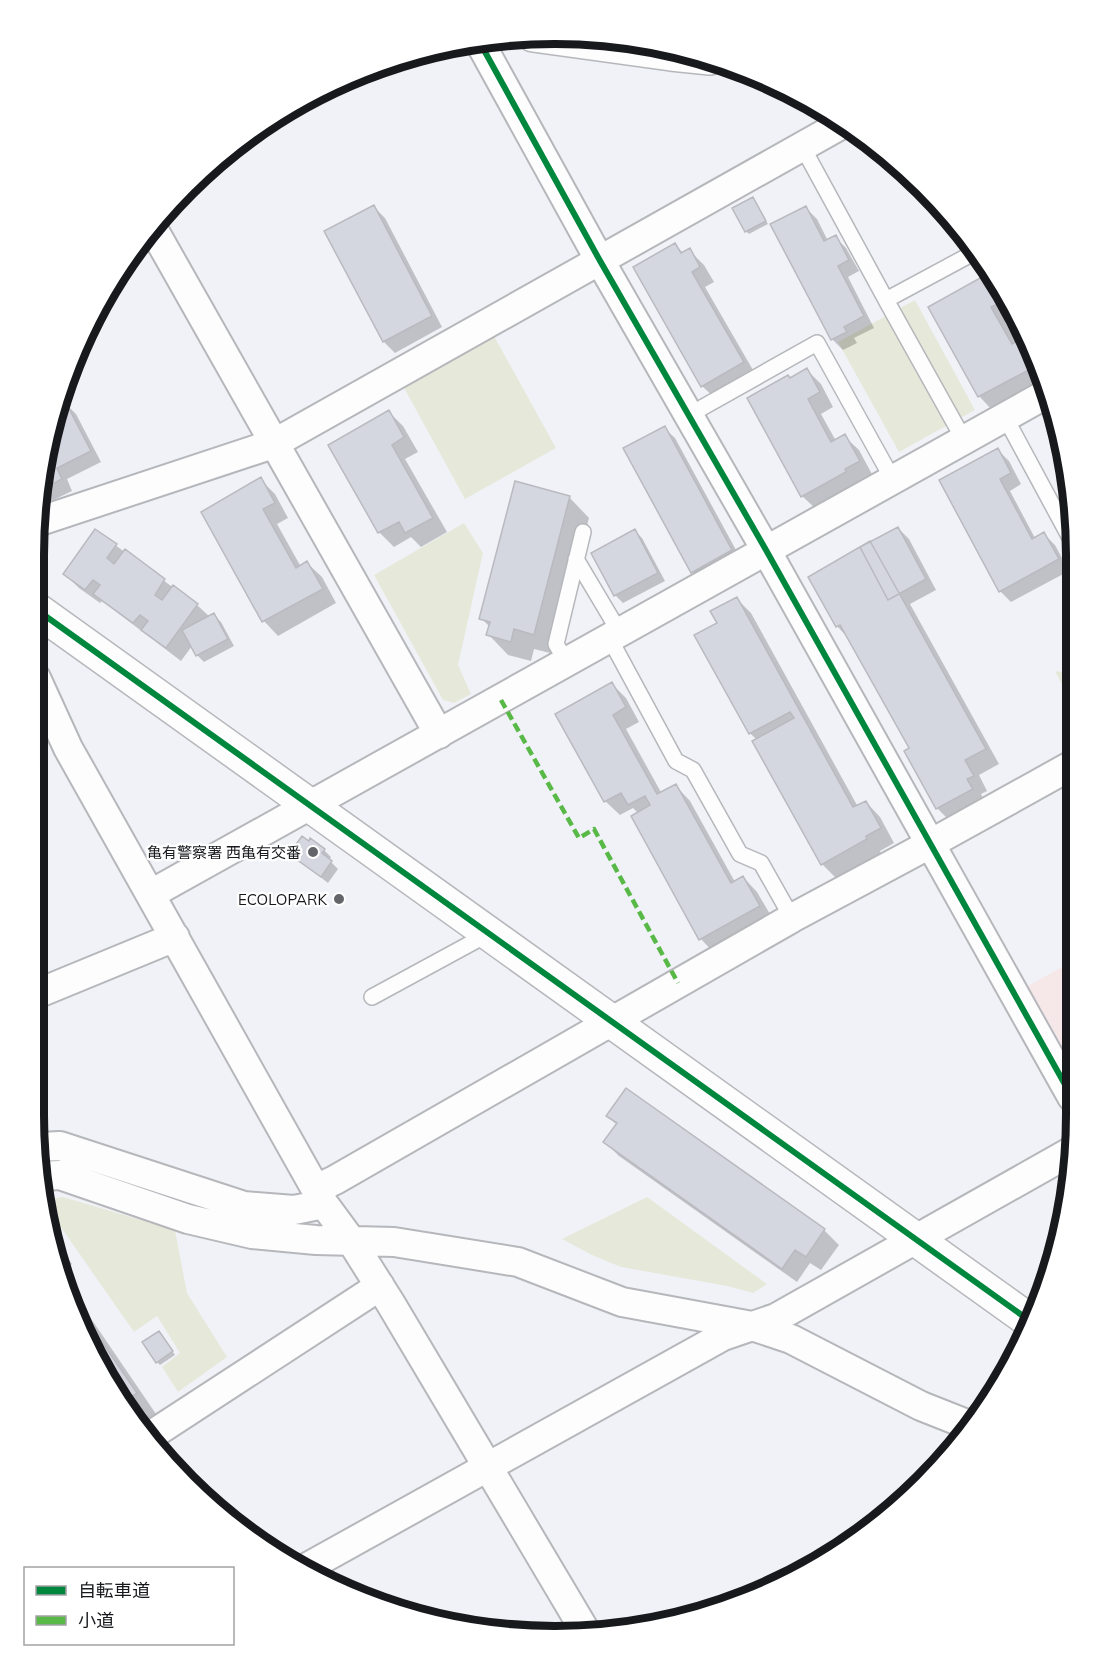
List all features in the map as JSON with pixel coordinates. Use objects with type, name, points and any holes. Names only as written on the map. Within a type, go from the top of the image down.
[{"type":"street","points":[[483,49],[598,259],[766,550],[1066,1086]]},
{"type":"street","points":[[45,519],[273,444],[598,259],[835,128]]},
{"type":"street","points":[[156,234],[273,444],[284,459],[439,734]]},
{"type":"street","points":[[152,894],[1040,397]]},
{"type":"street","points":[[44,619],[1024,1317]]},
{"type":"street","points":[[44,696],[68,748],[320,1196],[380,1286],[581,1624]]},
{"type":"street","points":[[45,1147],[60,1146],[244,1206],[294,1210],[320,1196],[335,1180],[611,1021],[792,918],[1066,768]]},
{"type":"street","points":[[44,990],[175,937]]},
{"type":"street","points":[[312,1564],[723,1336],[776,1318],[1063,1156]]},
{"type":"street","points":[[48,1176],[60,1175],[188,1219],[252,1234],[352,1242],[394,1242],[518,1262],[622,1302],[752,1326],[791,1339],[921,1406],[962,1422]]},
{"type":"street","points":[[155,1433],[380,1286]]},
{"type":"lane","points":[[802,146],[964,440]]},
{"type":"lane","points":[[886,300],[969,256]]},
{"type":"lane","points":[[689,415],[817,343],[893,480]]},
{"type":"lane","points":[[1005,417],[1064,527]]},
{"type":"lane","points":[[567,663],[556,644],[583,532]]},
{"type":"lane","points":[[576,559],[676,761],[693,770],[740,854],[761,863],[792,918]]},
{"type":"lane","points":[[372,997],[488,934]]},
{"type":"shaded area","points":[[915,300],[975,410],[899,452],[838,342]]},
{"type":"shaded area","points":[[494,336],[556,448],[465,499],[403,386]]},
{"type":"shaded area","points":[[464,523],[483,553],[458,665],[471,694],[454,703],[443,700],[374,575]]},
{"type":"shaded area","points":[[1055,671],[1066,673],[1066,692]]},
{"type":"shaded area","points":[[1066,965],[1066,1053],[1028,986]]},
{"type":"shaded area","points":[[63,1197],[175,1230],[187,1293],[227,1357],[178,1392],[162,1367],[180,1353],[157,1316],[134,1332],[54,1217],[51,1201]]},
{"type":"shaded area","points":[[647,1197],[767,1284],[753,1293],[727,1286],[621,1267],[562,1239]]},
{"type":"building","points":[[753,197],[766,221],[745,232],[732,208]]},
{"type":"building","points":[[374,205],[432,316],[383,342],[324,231]]},
{"type":"building","points":[[806,206],[824,241],[836,235],[849,260],[838,266],[864,316],[844,327],[847,332],[831,340],[770,224]]},
{"type":"building","points":[[675,243],[681,253],[690,248],[700,267],[692,272],[744,362],[701,387],[633,267]]},
{"type":"building","points":[[983,277],[999,303],[991,307],[1012,344],[1019,340],[1031,369],[978,397],[928,307]]},
{"type":"building","points":[[807,368],[820,392],[808,399],[831,442],[845,434],[860,461],[845,469],[846,472],[801,497],[747,398],[788,375],[790,378]]},
{"type":"building","points":[[67,404],[91,451],[57,468],[62,479],[48,486],[53,455]]},
{"type":"building","points":[[389,410],[404,437],[392,445],[433,518],[405,533],[399,522],[378,533],[328,445]]},
{"type":"building","points":[[665,426],[732,550],[691,573],[623,448]]},
{"type":"building","points":[[998,448],[1011,473],[1000,479],[1032,539],[1044,532],[1059,559],[999,592],[939,480]]},
{"type":"building","points":[[261,477],[275,503],[263,509],[296,568],[307,561],[323,589],[262,622],[201,512]]},
{"type":"building","points":[[515,481],[570,496],[534,635],[514,629],[511,642],[486,635],[490,622],[479,619]]},
{"type":"building","points":[[898,527],[926,579],[888,600],[860,547]]},
{"type":"building","points":[[95,529],[117,544],[107,558],[114,564],[125,549],[165,579],[155,595],[162,600],[173,585],[198,604],[166,648],[141,630],[148,621],[140,615],[133,623],[93,594],[100,585],[93,580],[85,590],[63,574]]},
{"type":"building","points":[[635,529],[658,573],[614,596],[591,553]]},
{"type":"building","points":[[870,541],[986,749],[965,760],[974,776],[967,779],[973,789],[936,809],[904,751],[909,748],[840,625],[836,627],[808,577]]},
{"type":"building","points":[[737,597],[853,807],[866,801],[881,828],[866,836],[867,839],[821,865],[752,741],[794,718],[790,712],[749,734],[694,635],[717,623],[710,611]]},
{"type":"building","points":[[214,613],[228,639],[196,656],[182,630]]},
{"type":"building","points":[[612,682],[626,707],[613,715],[657,794],[676,784],[731,883],[743,876],[760,906],[699,940],[631,816],[650,805],[645,796],[628,805],[621,793],[604,802],[555,714]]},
{"type":"building","points":[[302,836],[309,841],[310,838],[325,849],[322,853],[332,861],[321,877],[289,854]]},
{"type":"building","points":[[626,1088],[825,1229],[806,1257],[795,1250],[782,1269],[603,1142],[617,1123],[606,1116]]},
{"type":"building","points":[[86,1319],[137,1393],[130,1398],[112,1370]]},
{"type":"building","points":[[159,1331],[173,1351],[156,1363],[142,1342]]},
{"type":"marked path","points":[[501,700],[579,838],[594,829],[678,983]]},
{"type":"cycle path","points":[[483,49],[599,259],[766,550],[1066,1086]]},
{"type":"cycle path","points":[[44,615],[1024,1317]]},
{"type":"place","name":"亀有警察署 西亀有交番","points":[[313,852]]},
{"type":"place","name":"ECOLOPARK","points":[[339,899]]}]
